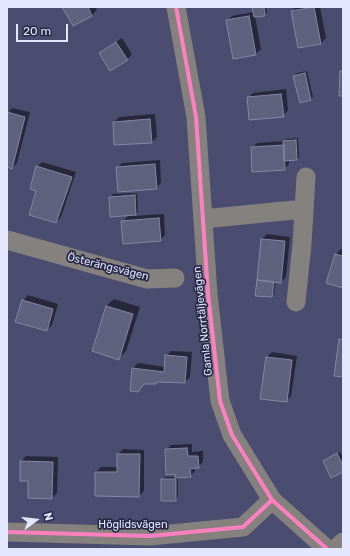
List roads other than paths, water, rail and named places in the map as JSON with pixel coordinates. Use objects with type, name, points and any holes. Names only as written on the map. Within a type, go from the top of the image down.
[{"type":"street","name":"Gamla Norrtäljevägen","points":[[176,7],[196,117],[208,294],[220,401],[232,435],[272,500],[327,549]]},
{"type":"street","points":[[296,302],[306,177]]},
{"type":"street","points":[[203,219],[304,209]]},
{"type":"street","name":"Österängsvägen","points":[[7,240],[147,279],[175,278]]},
{"type":"street","name":"Höglidsvägen","points":[[7,532],[150,536],[243,527],[272,500]]},
{"type":"street","points":[[336,549],[343,542]]}]
